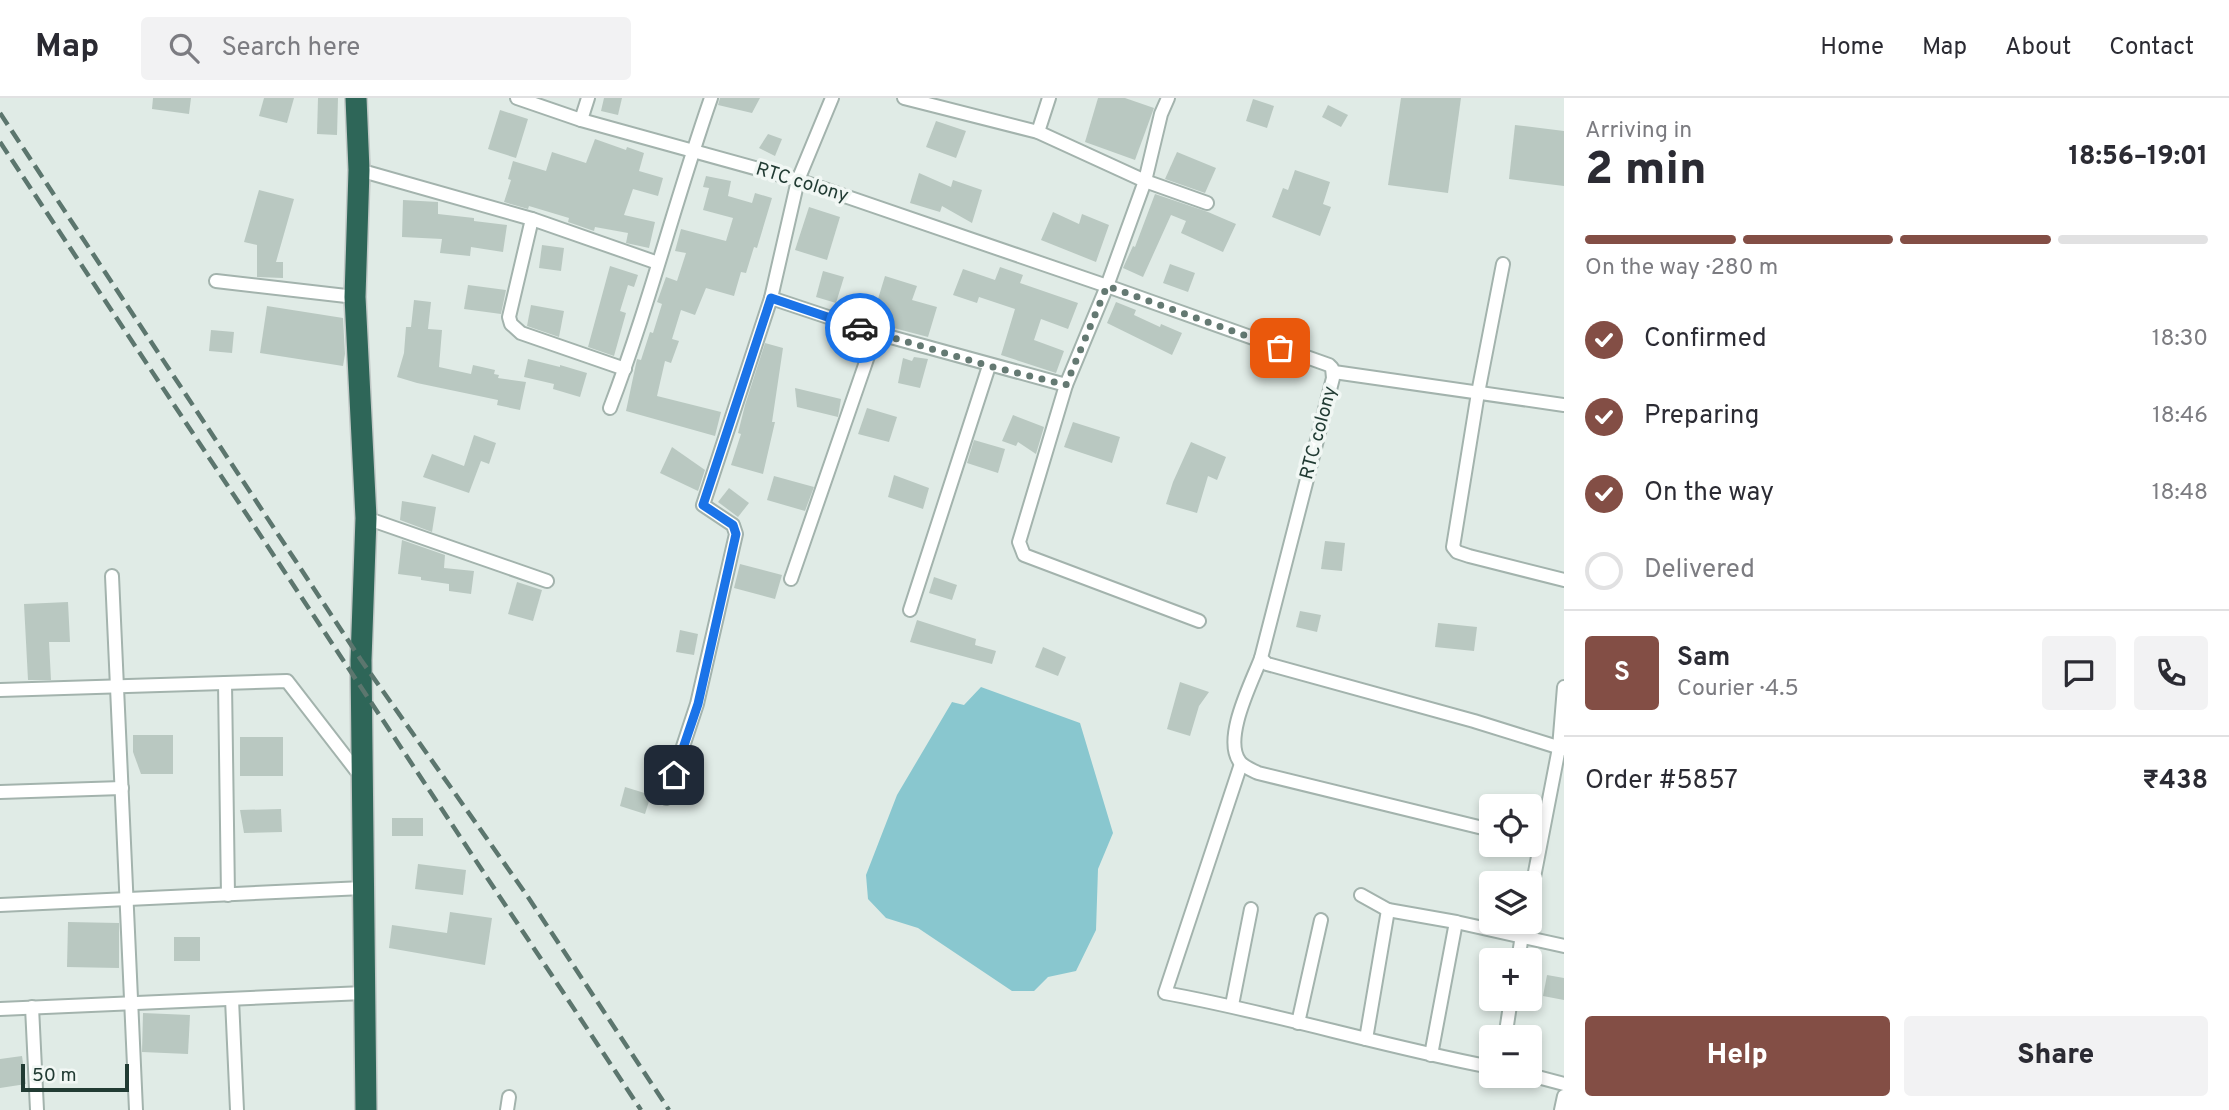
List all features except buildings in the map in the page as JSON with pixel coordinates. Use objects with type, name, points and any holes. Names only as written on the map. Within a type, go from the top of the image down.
[{"type":"highway","points":[[356,98],[359,170],[355,297],[366,518],[361,660],[366,1110]]},
{"type":"street","name":"RTC colony","points":[[517,98],[581,120],[798,180],[1329,365],[1334,372],[1261,658],[1235,727],[1236,755],[1241,764]]},
{"type":"street","points":[[581,120],[588,98]]},
{"type":"street","points":[[610,408],[625,369],[711,98]]},
{"type":"street","points":[[666,798],[698,704],[736,534],[733,525],[703,505],[771,298],[798,180],[832,98]]},
{"type":"street","points":[[904,98],[939,103],[1038,132],[1144,181],[1207,203]]},
{"type":"street","points":[[1038,132],[1049,98]]},
{"type":"street","points":[[1168,98],[1161,114],[1144,181],[1107,286],[1066,385],[1019,542],[1024,555],[1199,621]]},
{"type":"street","points":[[359,170],[532,219],[658,263]]},
{"type":"street","points":[[532,219],[509,317],[511,324],[521,333],[625,369]]},
{"type":"street","points":[[1503,264],[1478,393],[1453,547],[1457,552],[1469,556],[1564,580]]},
{"type":"street","points":[[216,281],[355,297]]},
{"type":"street","points":[[771,298],[876,333],[1066,385]]},
{"type":"street","points":[[791,579],[876,333]]},
{"type":"street","points":[[910,610],[989,366]]},
{"type":"street","points":[[1334,372],[1564,405]]},
{"type":"street","points":[[366,518],[547,581]]},
{"type":"street","points":[[111,576],[136,1110]]},
{"type":"street","points":[[1261,658],[1267,664],[1562,748]]},
{"type":"street","points":[[0,690],[288,681],[362,778]]},
{"type":"street","points":[[225,683],[228,895]]},
{"type":"street","points":[[1542,817],[1562,748],[1564,687]]},
{"type":"street","points":[[1479,827],[1258,773],[1241,764],[1165,993],[1232,1005],[1479,1065]]},
{"type":"street","points":[[0,792],[122,788]]},
{"type":"street","points":[[0,905],[363,888]]},
{"type":"street","points":[[1362,895],[1388,911],[1479,924]]},
{"type":"street","points":[[1232,1005],[1251,909]]},
{"type":"street","points":[[1366,1039],[1388,911]]},
{"type":"street","points":[[1298,1023],[1321,920]]},
{"type":"street","points":[[1431,1055],[1456,922]]},
{"type":"street","points":[[1535,934],[1564,946]]},
{"type":"street","points":[[0,1009],[364,993]]},
{"type":"street","points":[[232,999],[237,1110]]},
{"type":"street","points":[[32,1007],[37,1110]]},
{"type":"street","points":[[1542,1079],[1564,1084]]},
{"type":"street","points":[[1561,1110],[1564,1096]]},
{"type":"water","points":[[981,687],[1080,723],[1113,833],[1098,869],[1096,930],[1076,971],[1048,977],[1034,991],[1012,991],[918,928],[886,918],[868,899],[866,875],[897,795],[952,702],[964,705]]},
{"type":"railway","points":[[0,113],[361,660],[528,897],[669,1110]]},
{"type":"railway","points":[[0,142],[641,1110]]},
{"type":"way so far","points":[[860,328],[989,366],[1066,385],[1107,286],[1280,348]]},
{"type":"route","points":[[674,775],[698,704],[736,534],[733,525],[703,505],[771,298],[860,328]]}]
